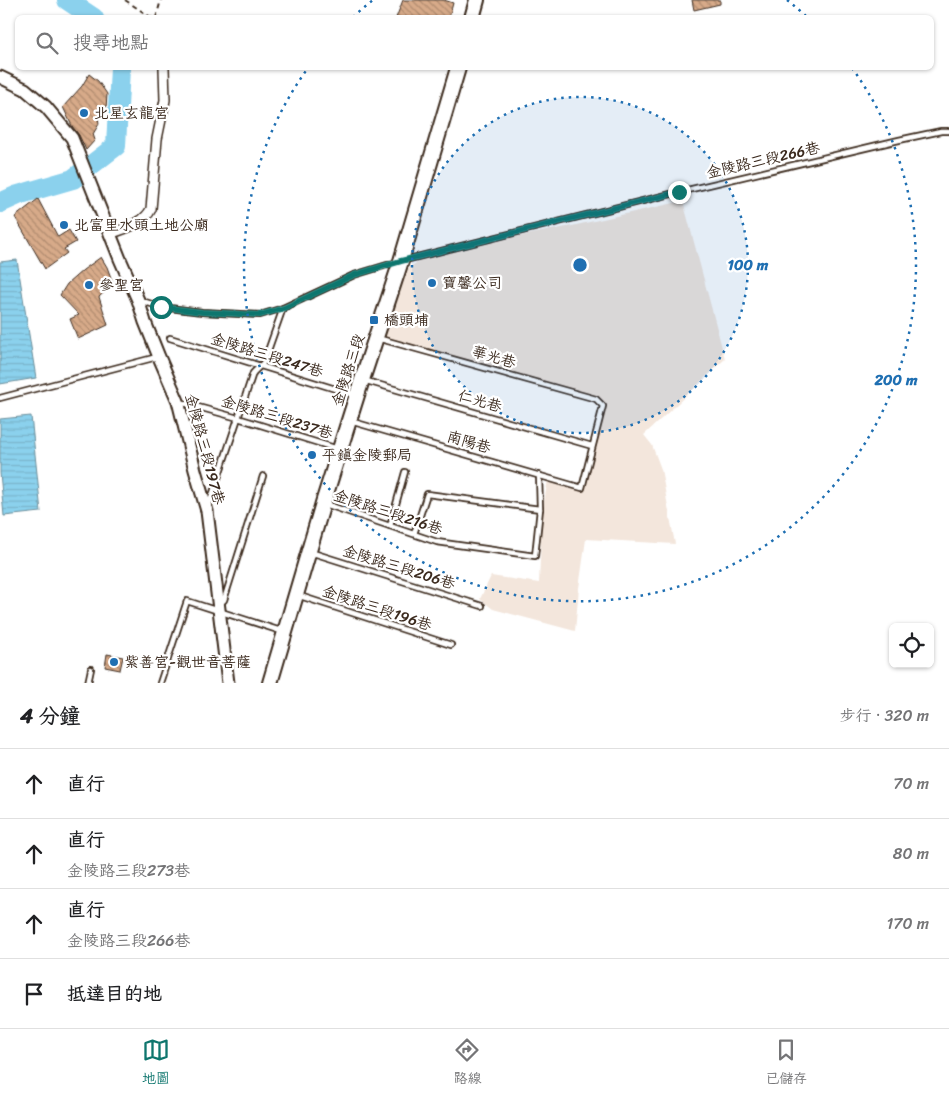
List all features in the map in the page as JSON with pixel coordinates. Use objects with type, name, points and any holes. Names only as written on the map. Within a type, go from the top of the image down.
[{"type":"main road","points":[[473,15],[477,0]]},
{"type":"main road","name":"金陵路三段","points":[[270,683],[323,503],[401,261],[457,70]]},
{"type":"street","points":[[110,234],[143,220],[151,209],[156,139],[165,100],[164,70]]},
{"type":"street","name":"金陵路三段197巷","points":[[0,77],[25,89],[46,107],[72,138],[138,300],[158,357],[178,401],[207,511],[228,683]]},
{"type":"lane","name":"金陵路三段266巷","points":[[138,300],[161,307],[202,312],[260,315],[284,308],[354,275],[401,261],[679,192],[899,140],[949,131]]},
{"type":"lane","points":[[207,511],[253,373],[264,362],[284,308]]},
{"type":"lane","name":"華光巷","points":[[376,337],[596,399],[603,406],[592,446]]},
{"type":"lane","name":"金陵路三段247巷","points":[[170,338],[357,395]]},
{"type":"lane","points":[[0,398],[158,357]]},
{"type":"lane","name":"仁光巷","points":[[362,380],[592,446]]},
{"type":"lane","name":"金陵路三段237巷","points":[[178,401],[340,449]]},
{"type":"lane","name":"南陽巷","points":[[349,421],[582,488],[592,446]]},
{"type":"lane","points":[[390,526],[405,472]]},
{"type":"lane","points":[[414,534],[427,494],[540,509],[539,475]]},
{"type":"lane","points":[[219,609],[224,600],[264,476]]},
{"type":"lane","name":"金陵路三段216巷","points":[[323,503],[437,542],[535,556],[540,509]]},
{"type":"lane","name":"金陵路三段206巷","points":[[309,552],[482,606]]},
{"type":"lane","name":"金陵路三段196巷","points":[[296,594],[451,645]]},
{"type":"lane","points":[[160,683],[187,601],[219,609],[286,632]]},
{"type":"lane","points":[[88,683],[91,669]]},
{"type":"path","points":[[125,0],[148,15]]},
{"type":"path","points":[[157,15],[161,0]]},
{"type":"shaded area","points":[[683,201],[725,359],[644,435],[652,445],[661,469],[675,544],[586,539],[575,631],[493,609],[480,599],[491,576],[539,583],[542,512],[548,480],[582,491],[606,404],[381,337],[402,277],[409,268],[419,261],[515,237]]},
{"type":"water","points":[[17,260],[36,378],[0,384],[0,262]]},
{"type":"water","points":[[31,416],[41,512],[4,516],[0,473],[0,419]]},
{"type":"building","points":[[403,0],[444,0],[453,3],[450,15],[397,15]]},
{"type":"building","points":[[692,0],[720,0],[720,4],[694,10]]},
{"type":"building","name":"北星玄龍宮","points":[[89,74],[98,81],[107,94],[106,109],[98,116],[99,124],[93,134],[95,140],[86,150],[63,107],[82,86]]},
{"type":"building","points":[[38,199],[58,237],[69,230],[76,242],[64,249],[67,253],[45,269],[15,217]]},
{"type":"building","name":"參聖宮","points":[[101,257],[113,283],[99,297],[108,325],[78,339],[70,319],[79,315],[60,295],[67,284]]},
{"type":"building","name":"紫善宮-觀世音菩薩","points":[[107,654],[123,657],[120,670],[105,667]]},
{"type":"waterway","points":[[67,0],[90,15]]},
{"type":"waterway","points":[[0,203],[18,195],[73,179],[116,146],[120,70]]},
{"type":"place","name":"北星玄龍宮","points":[[84,113]]},
{"type":"place","name":"北富里水頭土地公廟","points":[[64,225]]},
{"type":"place","name":"寶馨公司","points":[[432,283]]},
{"type":"place","name":"參聖宮","points":[[89,285]]},
{"type":"place","name":"橋頭埔","points":[[374,320]]},
{"type":"place","name":"平鎮金陵郵局","points":[[312,455]]},
{"type":"place","name":"紫善宮-觀世音菩薩","points":[[114,662]]},
{"type":"route","points":[[161,307],[202,312],[260,315],[284,308],[354,275],[401,261],[679,192]]}]
